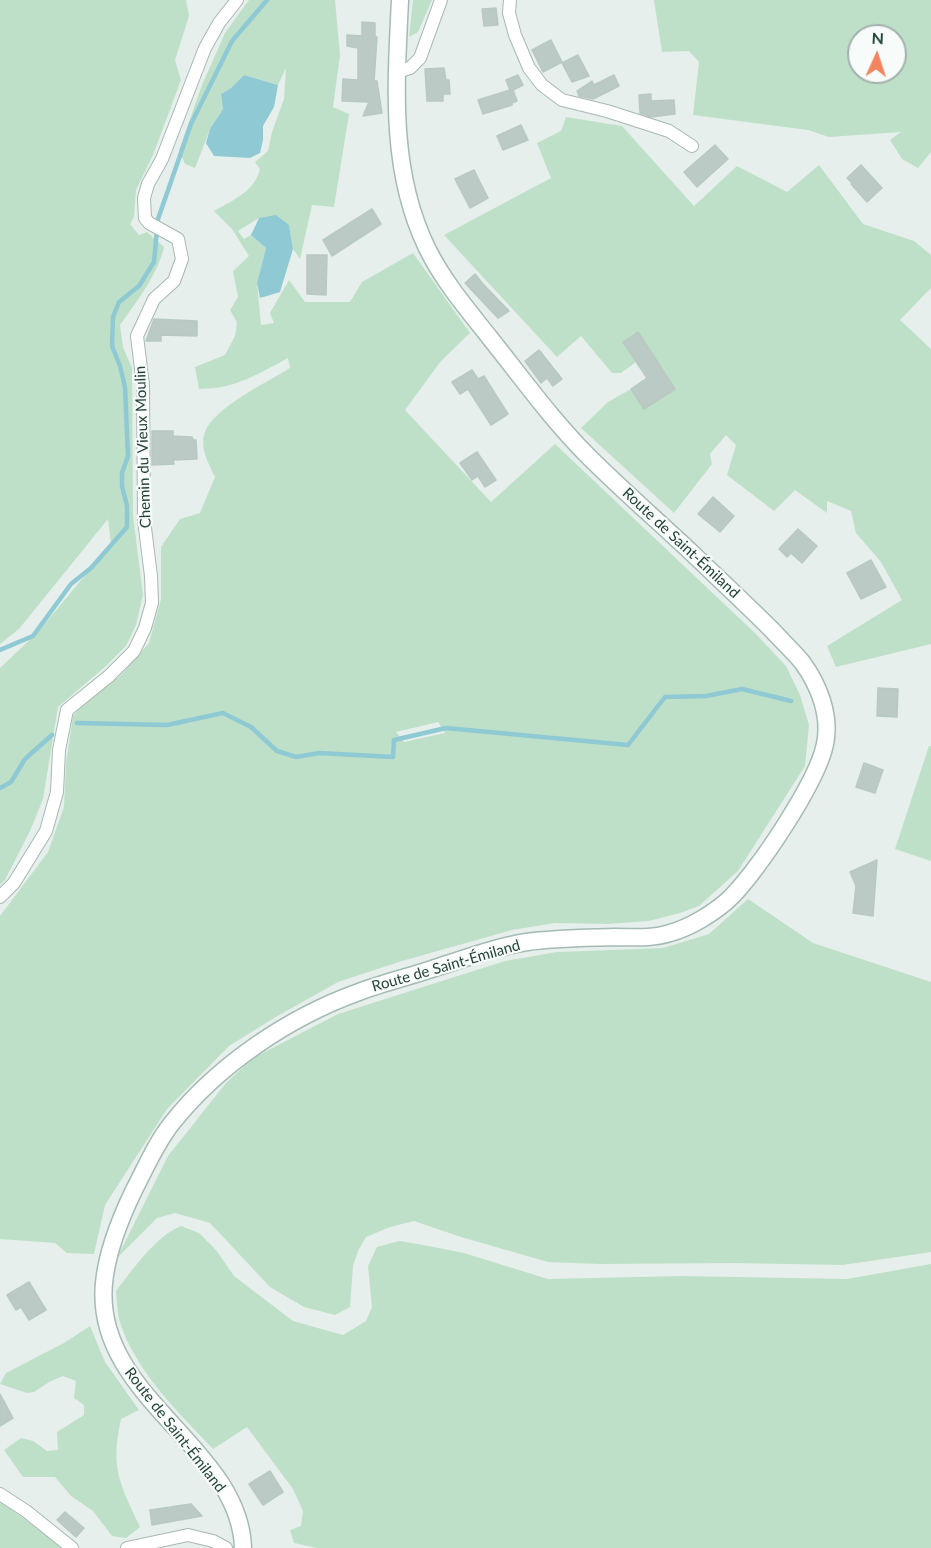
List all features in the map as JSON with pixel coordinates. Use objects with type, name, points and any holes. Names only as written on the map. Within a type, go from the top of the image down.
[{"type":"main road","name":"Route de Saint-Émiland","points":[[243,1548],[232,1504],[218,1480],[131,1376],[115,1350],[107,1326],[104,1286],[109,1251],[127,1204],[151,1156],[172,1124],[242,1055],[311,1013],[356,993],[490,951],[524,943],[586,938],[648,937],[669,934],[694,922],[724,904],[754,871],[783,828],[821,762],[827,738],[824,709],[815,685],[801,660],[748,606],[586,454],[479,324],[434,261],[415,219],[403,176],[398,142],[397,72],[400,0]]},
{"type":"street","name":"Chemin du Vieux Moulin","points":[[0,897],[14,883],[46,831],[57,792],[59,750],[67,710],[109,676],[134,651],[145,628],[152,603],[144,520],[143,385],[137,336],[154,299],[174,281],[182,259],[178,239],[149,223],[144,213],[144,198],[148,184],[162,159],[205,48],[219,23],[237,0]]},
{"type":"street","points":[[397,72],[410,68],[420,58],[441,0]]},
{"type":"street","points":[[510,0],[509,14],[515,35],[529,68],[542,85],[562,99],[669,131],[692,146]]},
{"type":"street","points":[[0,1494],[26,1511],[72,1548]]},
{"type":"street","points":[[128,1548],[188,1535],[213,1541],[226,1548]]},
{"type":"green space","points":[[0,0],[186,0],[189,16],[175,60],[181,80],[153,155],[136,190],[134,217],[130,224],[139,235],[147,232],[164,247],[151,278],[120,325],[123,347],[132,368],[133,515],[143,595],[136,625],[126,646],[58,707],[43,799],[30,831],[5,880],[0,885],[0,668],[38,632],[111,544],[108,519],[19,629],[0,644]]},
{"type":"green space","points":[[249,0],[335,0],[340,55],[333,107],[349,114],[334,207],[312,205],[300,259],[293,249],[289,225],[259,218],[238,231],[244,239],[251,235],[266,248],[257,283],[261,325],[274,323],[270,313],[289,280],[305,302],[350,302],[362,282],[413,253],[470,333],[441,361],[405,410],[491,502],[555,444],[756,634],[786,666],[800,695],[809,725],[805,766],[738,871],[699,906],[649,921],[608,924],[555,923],[512,930],[402,961],[338,982],[229,1046],[167,1109],[105,1205],[94,1254],[67,1253],[55,1243],[0,1239],[0,916],[48,852],[64,807],[66,763],[73,716],[81,706],[121,675],[149,643],[161,599],[161,547],[180,519],[200,513],[215,477],[204,450],[205,432],[210,423],[230,405],[290,368],[288,358],[235,383],[199,389],[195,367],[225,355],[235,336],[237,322],[230,310],[238,297],[233,271],[249,256],[232,229],[214,211],[242,194],[257,177],[260,169],[255,162],[268,151],[284,99],[286,68],[278,85],[244,75],[221,94],[223,109],[210,129],[195,168],[185,164],[179,150],[202,85],[225,33]],"holes":[[[438,722],[445,733],[404,742],[396,732]]]},
{"type":"green space","points":[[413,0],[432,0],[418,32],[409,37]]},
{"type":"green space","points":[[654,0],[931,0],[931,152],[918,168],[902,159],[890,140],[901,132],[829,137],[808,130],[693,115],[699,62],[689,51],[662,52]]},
{"type":"green space","points":[[566,117],[622,126],[694,206],[737,166],[787,192],[819,165],[863,224],[914,241],[931,255],[931,288],[900,320],[931,349],[931,644],[836,667],[827,646],[902,600],[881,562],[856,533],[851,511],[827,501],[827,513],[795,490],[774,511],[727,475],[736,445],[726,435],[710,454],[712,464],[674,513],[581,428],[608,402],[631,389],[644,409],[675,389],[639,333],[623,342],[636,362],[621,373],[612,373],[581,336],[557,357],[444,235],[551,178],[537,143],[561,131]]},
{"type":"green space","points":[[929,746],[931,746],[931,861],[895,849]]},
{"type":"green space","points":[[748,899],[813,943],[931,982],[931,1252],[843,1265],[548,1262],[414,1221],[390,1227],[366,1237],[353,1266],[350,1307],[335,1315],[304,1307],[270,1287],[210,1223],[175,1213],[157,1218],[117,1258],[168,1156],[226,1083],[253,1058],[338,1014],[505,961],[557,952],[663,948],[709,934]]},
{"type":"green space","points":[[181,1226],[199,1233],[216,1250],[234,1276],[293,1321],[343,1335],[366,1321],[372,1307],[368,1266],[377,1247],[399,1241],[464,1253],[548,1279],[681,1276],[847,1279],[931,1264],[931,1548],[317,1548],[294,1543],[290,1530],[301,1526],[303,1511],[293,1489],[247,1427],[213,1449],[171,1405],[146,1373],[126,1338],[119,1319],[116,1291],[154,1245]]},
{"type":"green space","points":[[90,1326],[105,1362],[139,1410],[121,1419],[118,1436],[119,1476],[140,1527],[126,1538],[112,1536],[93,1511],[71,1496],[55,1477],[23,1477],[4,1450],[21,1438],[33,1441],[47,1451],[58,1450],[57,1432],[84,1415],[84,1405],[74,1398],[76,1381],[63,1376],[34,1392],[27,1393],[0,1384],[6,1373],[64,1343]]},
{"type":"green space","points":[[0,1501],[3,1503],[63,1548],[0,1548]]},
{"type":"water","points":[[244,75],[278,85],[274,107],[263,126],[260,153],[250,158],[214,156],[206,143],[210,129],[223,109],[221,94]]},
{"type":"water","points":[[276,215],[289,225],[293,249],[280,292],[260,298],[257,283],[266,248],[251,235],[259,218]]},
{"type":"building","points":[[496,8],[498,25],[484,26],[482,9]]},
{"type":"building","points":[[362,22],[375,23],[375,37],[377,37],[374,81],[377,81],[382,113],[363,116],[369,102],[342,101],[343,79],[358,80],[358,48],[347,46],[347,35],[362,36]]},
{"type":"building","points":[[551,40],[562,62],[543,72],[532,50]]},
{"type":"building","points":[[578,55],[589,76],[572,82],[562,63]]},
{"type":"building","points":[[444,68],[446,80],[449,80],[450,94],[443,94],[443,101],[427,101],[425,69]]},
{"type":"building","points":[[518,75],[523,85],[513,90],[517,101],[512,105],[483,114],[478,100],[510,90],[506,80]]},
{"type":"building","points":[[614,75],[619,86],[593,99],[579,96],[577,91],[592,81],[594,85]]},
{"type":"building","points":[[651,94],[651,101],[674,100],[675,114],[651,117],[640,113],[639,95]]},
{"type":"building","points":[[521,125],[528,140],[503,150],[497,136]]},
{"type":"building","points":[[715,145],[728,159],[697,187],[684,172]]},
{"type":"building","points":[[861,165],[882,188],[867,202],[847,178]]},
{"type":"building","points":[[474,170],[488,198],[470,208],[455,179]]},
{"type":"building","points":[[372,209],[381,224],[332,256],[323,240]]},
{"type":"building","points":[[307,255],[327,255],[326,295],[307,294]]},
{"type":"building","points":[[475,274],[509,311],[498,318],[465,283]]},
{"type":"building","points":[[154,319],[197,321],[197,336],[161,335],[161,341],[146,341]]},
{"type":"building","points":[[638,332],[675,389],[644,409],[631,389],[647,378],[623,342]]},
{"type":"building","points":[[539,350],[562,379],[553,386],[547,378],[541,383],[525,361]]},
{"type":"building","points":[[472,370],[478,379],[484,376],[508,414],[491,425],[468,389],[460,394],[452,382]]},
{"type":"building","points":[[152,431],[173,431],[173,436],[192,437],[196,440],[197,459],[173,460],[174,464],[152,465]]},
{"type":"building","points":[[477,452],[496,480],[485,487],[478,476],[472,480],[460,463]]},
{"type":"building","points":[[713,497],[734,516],[720,532],[698,514]]},
{"type":"building","points":[[798,529],[817,546],[802,563],[791,553],[787,557],[779,549]]},
{"type":"building","points":[[871,560],[886,587],[861,599],[847,573]]},
{"type":"building","points":[[878,688],[898,689],[897,717],[877,716]]},
{"type":"building","points":[[864,763],[883,770],[875,793],[856,787]]},
{"type":"building","points":[[877,860],[873,916],[853,913],[856,886],[850,872]]},
{"type":"building","points":[[29,1282],[46,1310],[29,1320],[21,1307],[16,1310],[7,1295]]},
{"type":"building","points":[[0,1394],[13,1418],[0,1426]]},
{"type":"building","points":[[270,1471],[283,1492],[263,1505],[249,1484]]},
{"type":"building","points":[[191,1504],[202,1516],[152,1525],[150,1510]]},
{"type":"building","points":[[65,1512],[84,1528],[76,1537],[57,1520]]},
{"type":"waterway","points":[[0,650],[33,636],[71,584],[91,568],[127,527],[127,506],[122,486],[122,473],[128,456],[125,387],[112,346],[113,317],[119,302],[139,286],[154,262],[158,219],[191,124],[232,41],[267,0]]},
{"type":"waterway","points":[[77,723],[167,725],[223,713],[251,727],[277,751],[296,757],[319,753],[393,757],[394,740],[446,728],[628,745],[665,697],[706,696],[742,689],[791,701]]},
{"type":"waterway","points":[[0,788],[11,782],[25,759],[52,735]]}]
